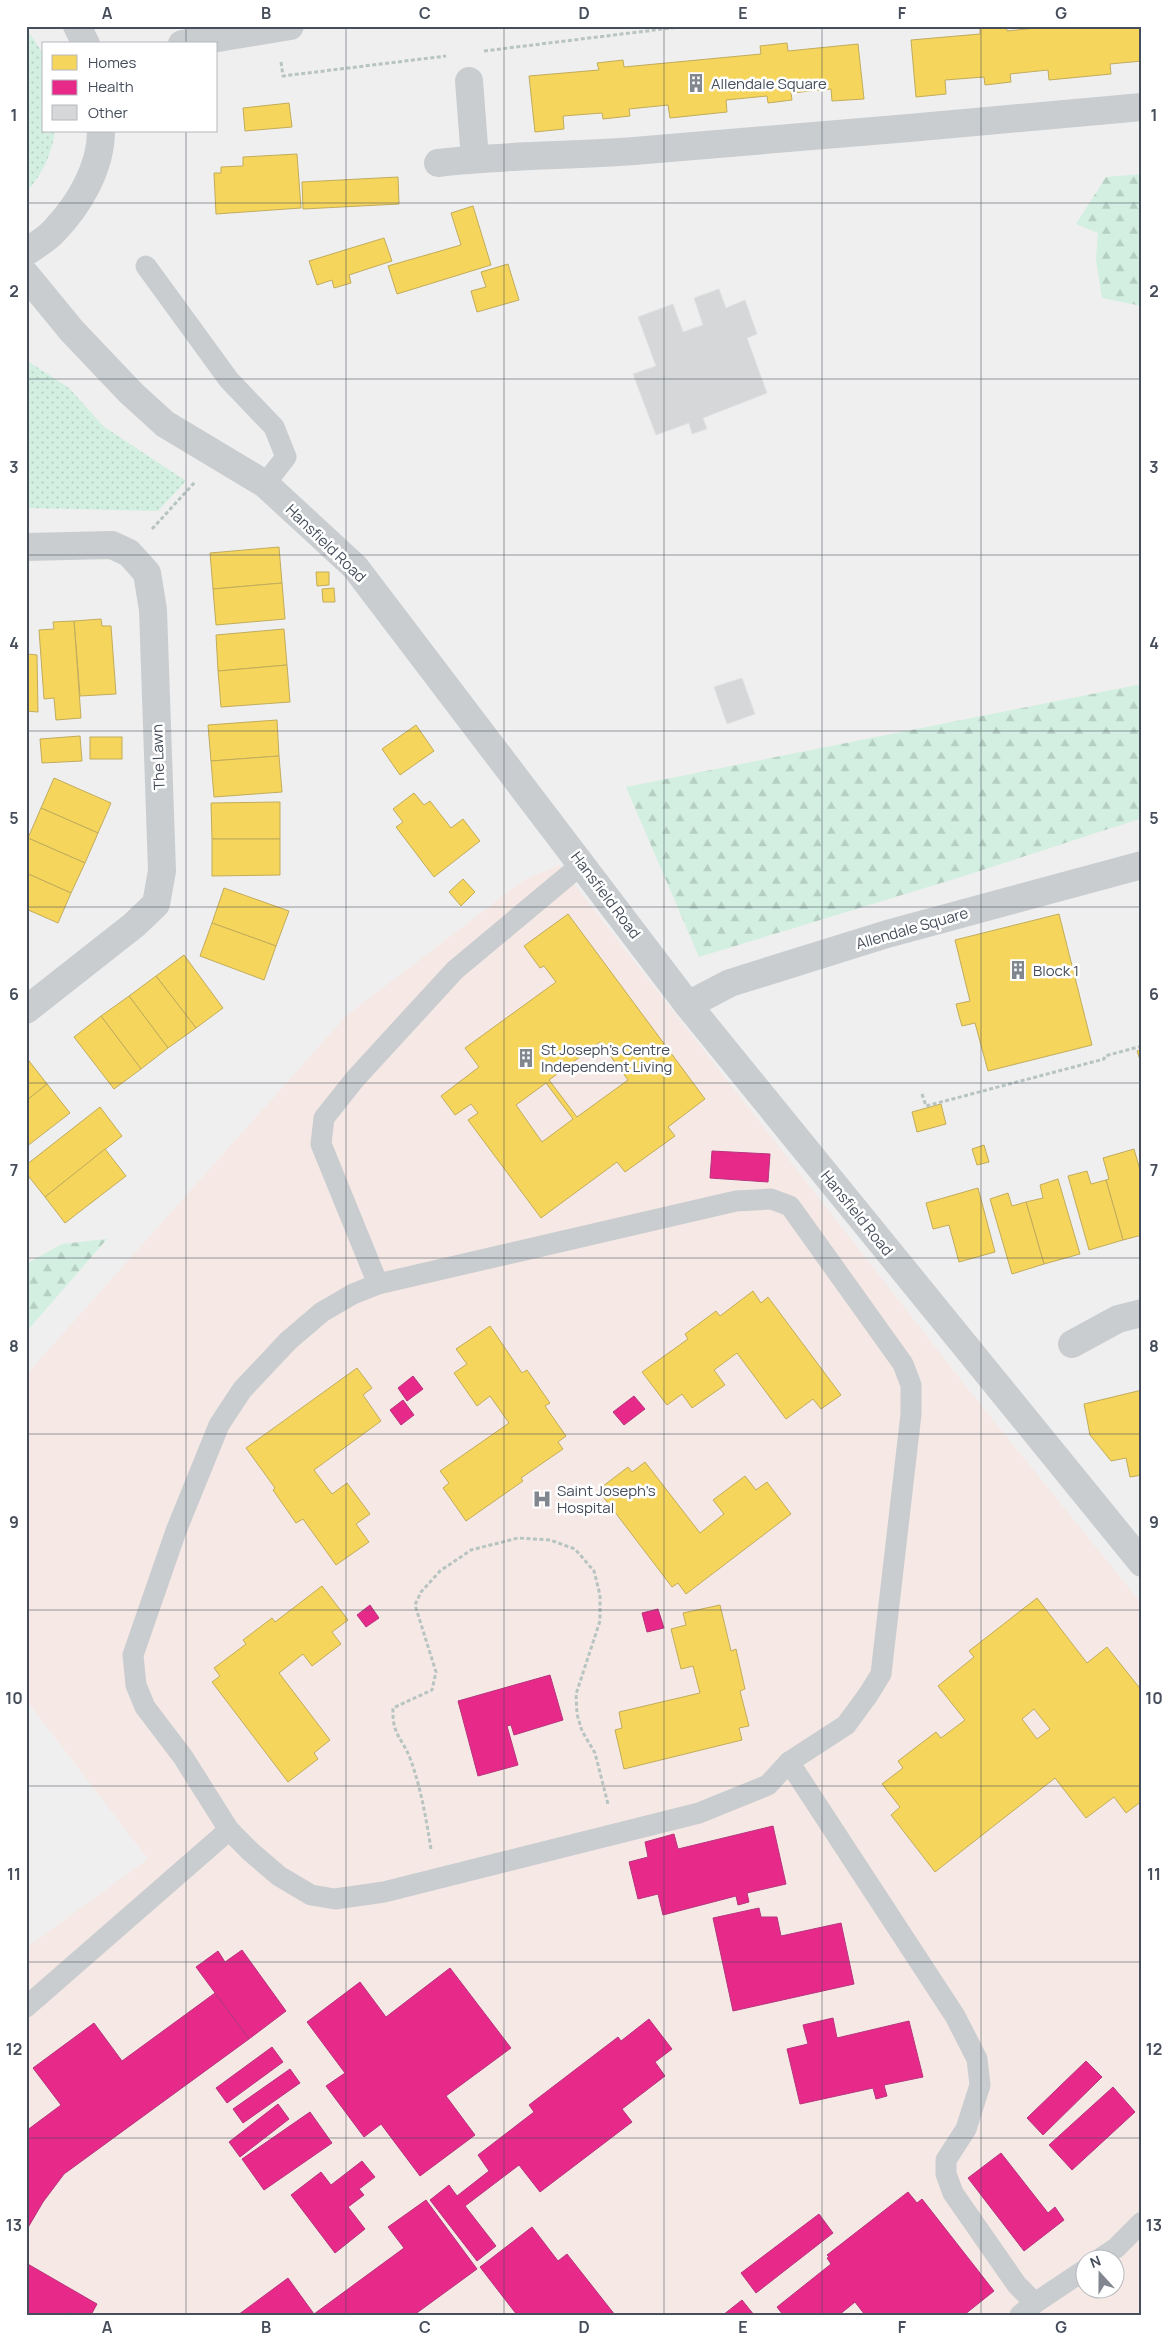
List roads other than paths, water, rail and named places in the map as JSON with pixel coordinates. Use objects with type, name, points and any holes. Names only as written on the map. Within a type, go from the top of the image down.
[{"type":"street","points":[[77,26],[85,42]]},
{"type":"street","points":[[194,42],[290,26]]},
{"type":"street","points":[[469,81],[475,159]]},
{"type":"street","points":[[438,163],[475,159],[582,155],[890,131],[1142,107]]},
{"type":"street","points":[[26,252],[54,232],[82,194],[94,166],[101,132]]},
{"type":"street","name":"Hansfield Road","points":[[26,275],[72,331],[131,394],[165,424],[218,454],[265,484],[355,567],[688,1005],[1142,1563]]},
{"type":"street","name":"The Lawn","points":[[26,547],[112,545],[129,553],[147,573],[153,610],[162,871],[156,904],[134,925],[26,1010]]},
{"type":"street","name":"Allendale Square","points":[[688,1005],[730,983],[887,934],[1142,865]]},
{"type":"street","points":[[1072,1344],[1118,1320],[1142,1314]]},
{"type":"lane","points":[[146,266],[229,380],[274,427],[286,457],[265,484]]},
{"type":"lane","points":[[378,1284],[322,1144],[324,1118],[355,1079],[455,970],[582,864]]},
{"type":"lane","points":[[771,1199],[790,1206],[903,1364],[911,1385],[911,1414],[880,1674],[868,1695],[846,1724],[789,1762],[768,1785],[699,1813],[384,1892],[335,1899],[312,1895],[279,1876],[229,1830],[183,1757],[145,1707],[136,1684],[133,1655],[176,1531],[219,1425],[242,1390],[288,1341],[322,1312],[353,1294],[378,1284],[736,1201],[771,1199]]},
{"type":"lane","points":[[789,1762],[955,2016],[977,2059],[980,2085],[966,2128],[946,2160],[946,2174],[953,2194],[1017,2285],[1027,2309],[1076,2275]]},
{"type":"lane","points":[[26,2007],[229,1830]]},
{"type":"lane","points":[[1116,2248],[1142,2222]]},
{"type":"place","name":"Allendale Square","points":[[696,83]]},
{"type":"place","name":"Block 1","points":[[1018,970]]},
{"type":"place","name":"St Joseph's Centre Independent Living","points":[[526,1058]]},
{"type":"place","name":"Saint Joseph's Hospital","points":[[542,1499]]}]
